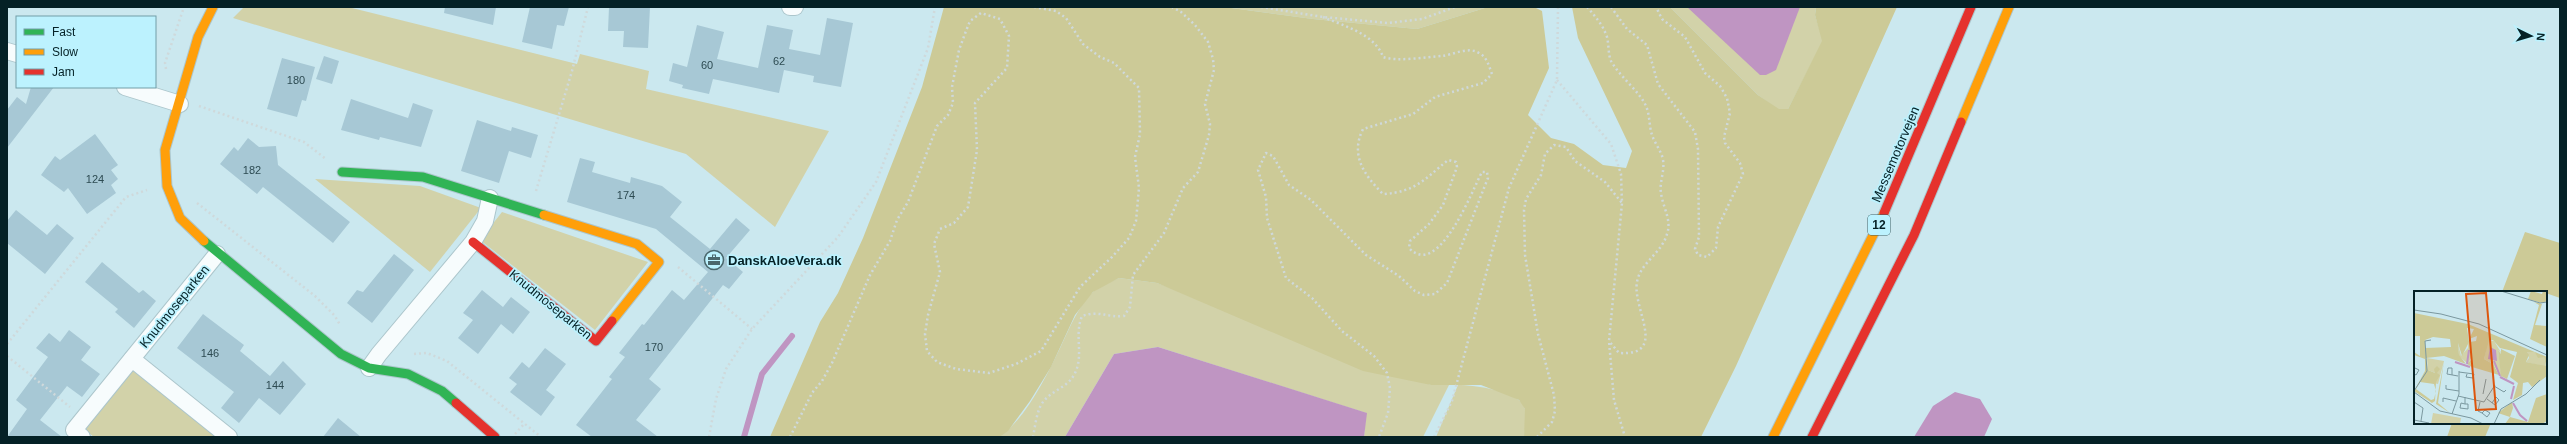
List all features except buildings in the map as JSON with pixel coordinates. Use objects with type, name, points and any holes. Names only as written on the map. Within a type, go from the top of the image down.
[{"type":"main road","name":"Knudmoseparken","points":[[213,7],[198,38],[180,104],[165,150],[167,186],[180,218],[217,254],[341,354],[369,368],[408,374],[442,391],[495,437]]},
{"type":"main road","name":"Messemotorvejen","points":[[1773,437],[1882,219],[1971,7]]},
{"type":"main road","points":[[1812,437],[1914,235],[2008,7]]},
{"type":"main road","points":[[342,172],[423,178],[530,209],[637,244],[659,262]]},
{"type":"main road","name":"Knudmoseparken","points":[[473,242],[596,341],[659,262]]},
{"type":"street","points":[[790,7],[795,7]]},
{"type":"street","points":[[128,88],[180,104]]},
{"type":"street","points":[[369,368],[473,242],[485,221],[490,198]]},
{"type":"street","name":"Knudmoseparken","points":[[78,434],[132,358],[217,254]]},
{"type":"street","name":"Knudmoseparken","points":[[132,358],[229,437]]},
{"type":"path","points":[[530,209],[572,71],[588,7]]},
{"type":"path","points":[[709,437],[716,399],[726,368],[752,329],[838,238],[876,182],[928,48],[935,7]]},
{"type":"path","points":[[790,437],[812,393],[822,381],[832,363],[870,275],[890,241],[897,220],[908,202],[937,126],[948,115],[952,104],[952,87],[959,50],[970,21],[981,13],[1000,19],[1009,36],[1007,68],[974,103],[977,150],[968,207],[954,223],[940,229],[934,244],[940,272],[928,315],[925,334],[927,351],[938,362],[956,369],[989,373],[1016,364],[1041,351],[1080,287],[1112,257],[1129,238],[1136,221],[1139,188],[1135,157],[1140,134],[1139,88],[1114,63],[1100,57],[1083,44],[1066,18],[1056,10],[1034,7]]},
{"type":"path","points":[[1033,437],[1042,403],[1052,393],[1067,384],[1075,374],[1079,360],[1078,327],[1082,316],[1094,312],[1115,317],[1124,316],[1130,307],[1133,275],[1164,233],[1183,188],[1198,172],[1210,124],[1205,104],[1214,70],[1214,58],[1208,42],[1195,25],[1182,12],[1172,7]]},
{"type":"path","points":[[1261,7],[1323,17],[1388,23],[1422,19],[1455,7]]},
{"type":"path","points":[[1434,437],[1452,400],[1509,188],[1557,80],[1558,7]]},
{"type":"path","points":[[1587,7],[1601,23],[1607,37],[1610,58],[1617,71],[1646,105],[1651,134],[1663,159],[1660,192],[1669,222],[1663,245],[1645,265],[1637,281],[1636,297],[1646,329],[1646,341],[1640,350],[1632,354],[1619,353],[1609,341]]},
{"type":"path","points":[[1611,7],[1626,29],[1647,45],[1658,84],[1695,132],[1698,149],[1698,230],[1695,248],[1698,256],[1707,257],[1716,248],[1718,227],[1743,174],[1740,163],[1725,143],[1724,137],[1730,113],[1727,98],[1720,86],[1705,74],[1686,37],[1662,19],[1656,7]]},
{"type":"path","points":[[1323,17],[1365,35],[1380,49],[1383,58],[1394,61],[1428,56],[1443,56],[1463,51],[1478,52],[1487,61],[1492,74],[1484,83],[1435,97],[1413,114],[1363,129],[1357,141],[1359,161],[1368,180],[1383,194],[1402,193],[1423,182],[1448,160],[1456,162],[1457,167],[1443,205],[1429,224],[1410,241],[1409,248],[1419,254],[1430,253],[1446,241],[1460,218],[1470,192],[1482,172],[1487,172],[1486,183],[1447,283],[1435,294],[1424,295],[1415,291],[1399,276],[1366,255],[1311,200],[1289,185],[1273,156],[1266,153],[1258,170],[1266,197],[1267,218],[1286,278],[1312,298],[1342,331],[1374,356],[1387,373],[1390,388],[1388,413],[1379,437]]},
{"type":"path","points":[[1557,80],[1611,144],[1621,174],[1622,203],[1609,341],[1614,400],[1625,437]]},
{"type":"path","points":[[196,112],[200,98]]},
{"type":"path","points":[[180,104],[198,105],[304,142],[342,172]]},
{"type":"path","points":[[1537,437],[1552,422],[1555,411],[1554,395],[1538,334],[1526,255],[1526,198],[1541,176],[1545,154],[1554,145],[1566,147],[1575,161],[1605,182],[1622,203]]},
{"type":"path","points":[[7,344],[126,197],[167,186]]},
{"type":"path","points":[[191,198],[315,296],[335,316],[343,331]]},
{"type":"path","points":[[659,262],[676,265],[752,329]]},
{"type":"path","points":[[408,354],[427,353],[447,361],[541,437]]},
{"type":"path","points":[[7,356],[75,411],[78,434]]},
{"type":"path","points":[[513,437],[524,424]]},
{"type":"green space","points":[[244,7],[348,7],[577,64],[580,54],[649,71],[646,89],[829,131],[775,227],[686,154],[233,18]]},
{"type":"green space","points":[[1224,7],[1488,7],[1417,29],[1313,19]]},
{"type":"green space","points":[[1670,7],[1816,7],[1815,15],[1823,41],[1788,109],[1779,110],[1758,95]]},
{"type":"green space","points":[[315,179],[420,186],[481,208],[430,272]]},
{"type":"green space","points":[[502,212],[648,262],[595,330],[480,240]]},
{"type":"green space","points":[[1119,278],[1157,283],[1431,385],[1449,385],[1423,437],[1364,437],[1366,413],[1158,347],[1114,354],[1065,437],[1000,437],[1028,407],[1049,370],[1075,318],[1087,299],[1102,286]]},
{"type":"green space","points":[[133,370],[217,437],[94,437],[85,430]]},
{"type":"green space","points":[[1458,385],[1475,386],[1496,390],[1506,393],[1522,403],[1526,416],[1524,437],[1436,437]]},
{"type":"shaded area","points":[[944,7],[1224,7],[1313,19],[1417,29],[1488,7],[1534,7],[1542,11],[1549,68],[1528,115],[1551,138],[1574,144],[1603,165],[1626,168],[1632,151],[1578,38],[1572,7],[1670,7],[1758,95],[1779,109],[1788,109],[1822,41],[1815,15],[1816,7],[1897,7],[1736,366],[1701,437],[1524,437],[1525,409],[1519,400],[1481,385],[1431,385],[1363,371],[1157,283],[1119,278],[1093,292],[1075,315],[1051,367],[1030,401],[1008,431],[1000,437],[770,437],[820,322],[838,293],[863,238],[922,87]]},
{"type":"shaded area","points":[[1687,7],[1800,7],[1776,70],[1766,75],[1760,75]]},
{"type":"shaded area","points":[[2525,232],[2560,243],[2560,298],[2547,293],[2547,291],[2502,291]]},
{"type":"shaded area","points":[[1158,347],[1367,413],[1364,437],[1065,437],[1114,354]]},
{"type":"shaded area","points":[[1955,392],[1980,399],[1992,419],[1984,437],[1914,437],[1933,406]]},
{"type":"shaded area","points":[[2452,424],[2491,424],[2485,437],[2447,437]]},
{"type":"waterway","points":[[744,437],[762,374],[792,336]]},
{"type":"traffic: fast","points":[[342,172],[423,177],[544,215]]},
{"type":"traffic: fast","points":[[204,241],[341,354],[369,368],[408,374],[442,391],[456,403]]},
{"type":"traffic: slow","points":[[204,241],[180,218],[167,186],[165,150],[198,37],[213,7]]},
{"type":"traffic: slow","points":[[1961,122],[2009,7]]},
{"type":"traffic: slow","points":[[1773,437],[1884,213]]},
{"type":"traffic: slow","points":[[544,215],[637,244],[659,262],[612,321]]},
{"type":"traffic: jam","points":[[1884,213],[1971,7]]},
{"type":"traffic: jam","points":[[1812,437],[1914,235],[1961,122]]},
{"type":"traffic: jam","points":[[473,242],[596,341],[612,321]]},
{"type":"traffic: jam","points":[[456,403],[495,437]]},
{"type":"place","name":"DanskAloeVera.dk","points":[[714,260]]}]
